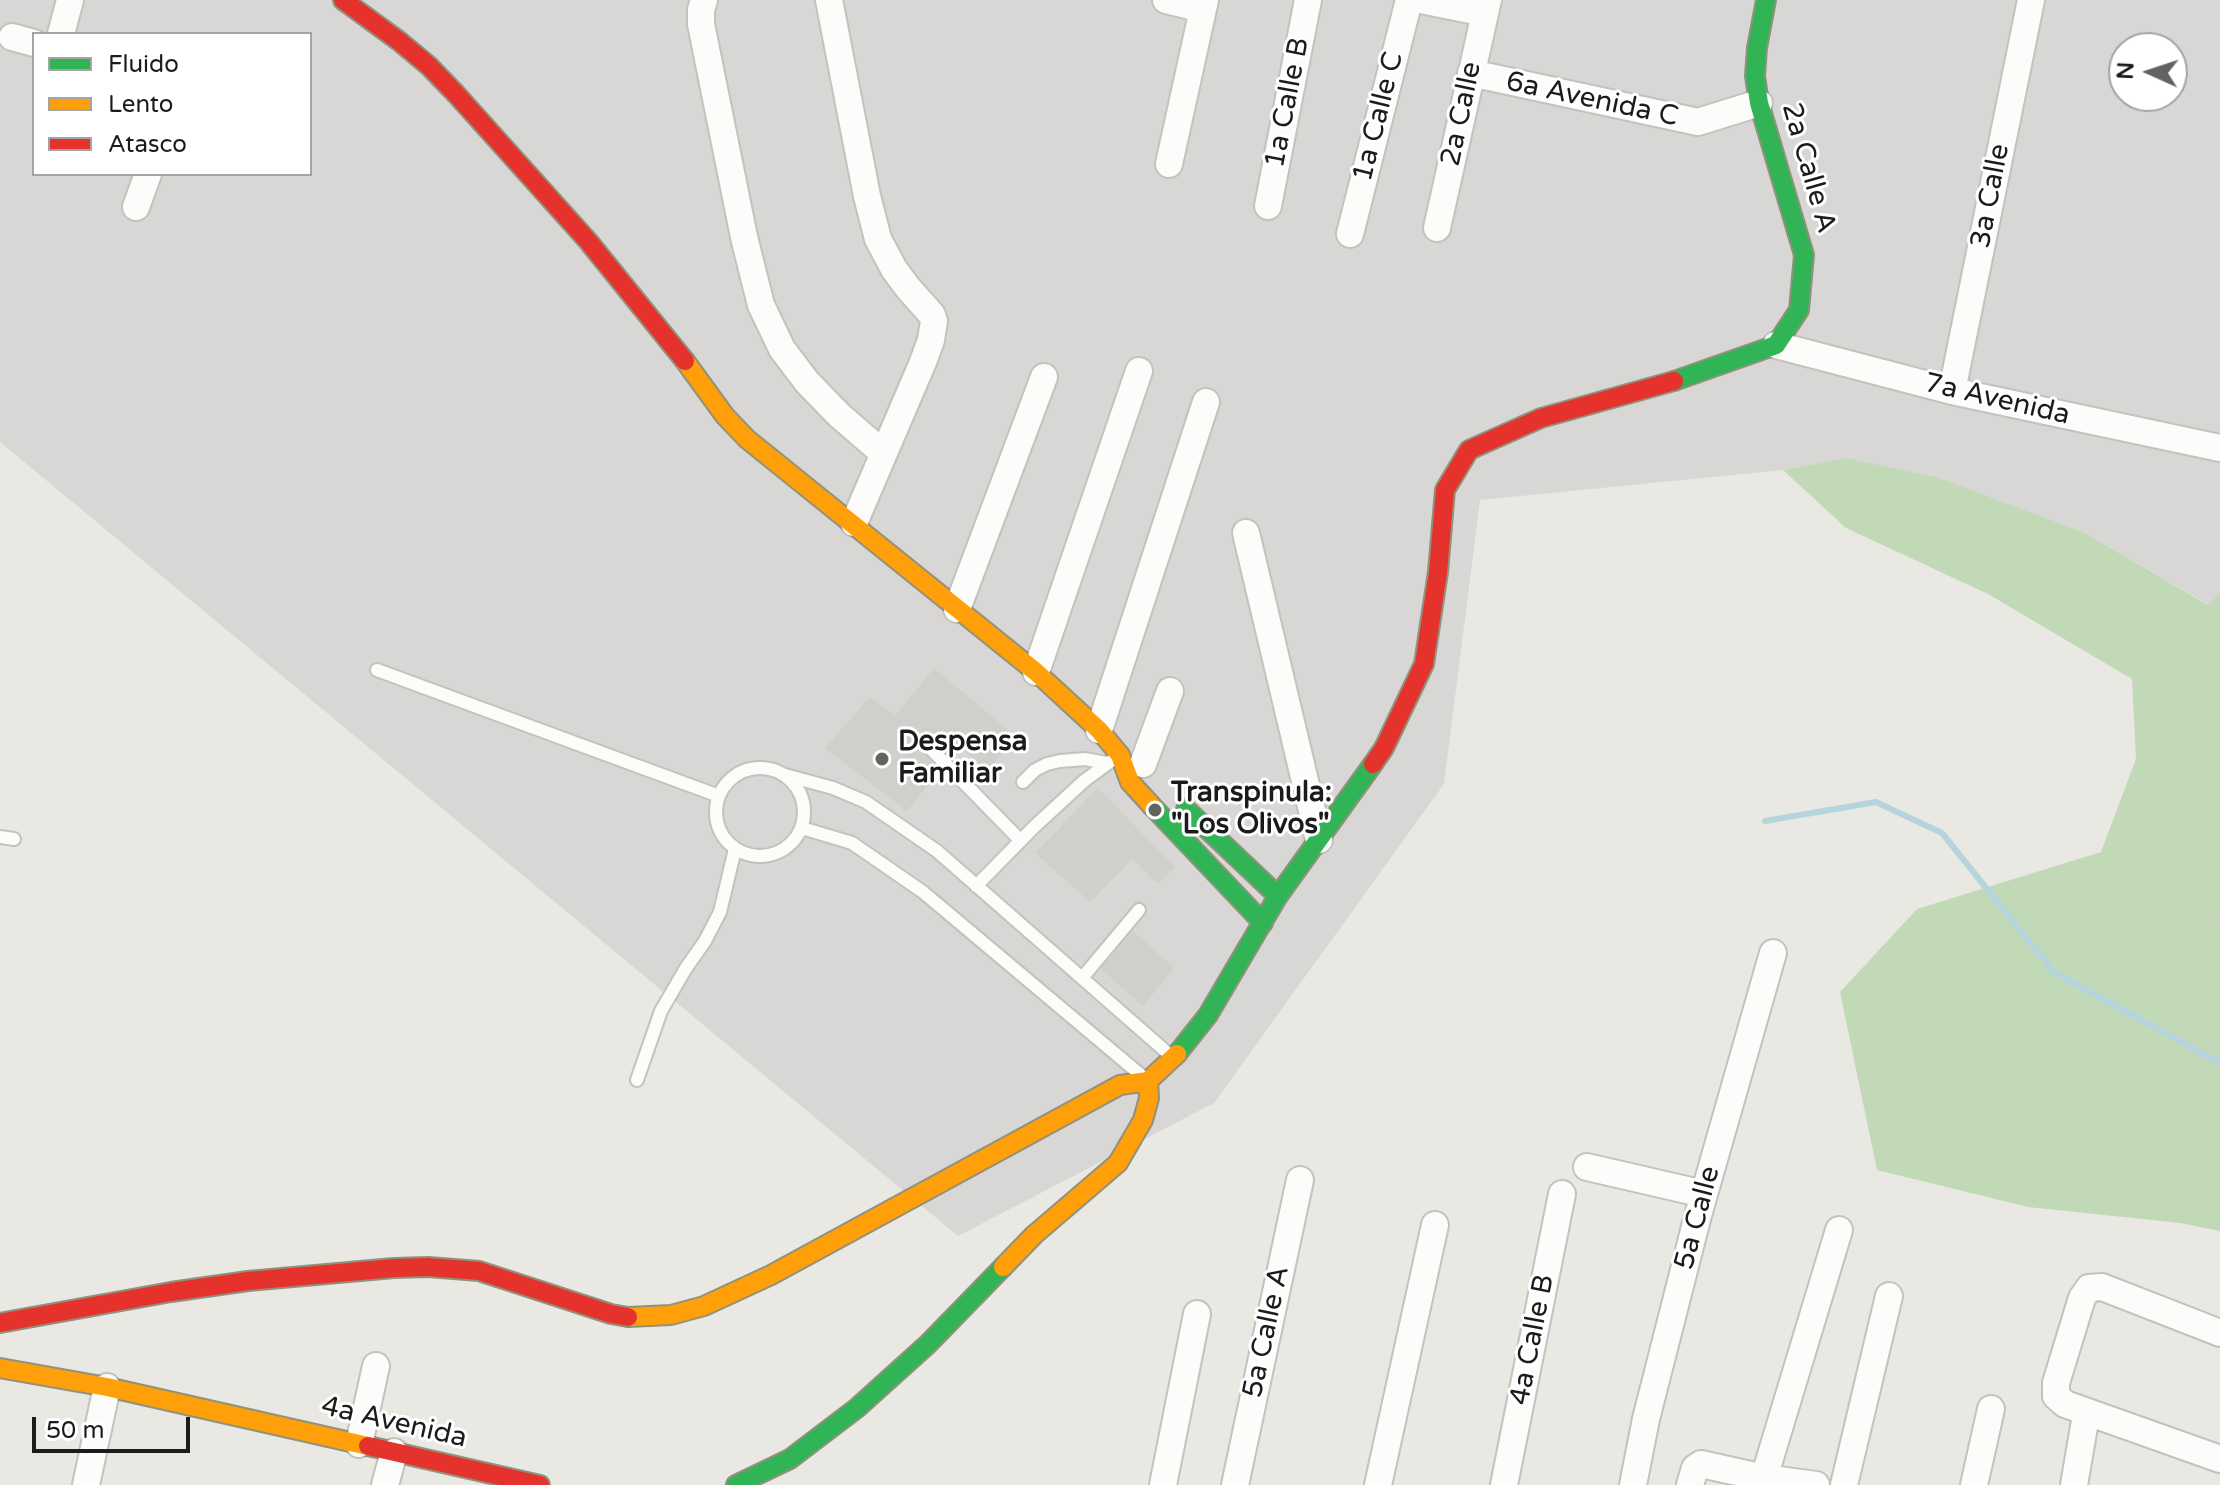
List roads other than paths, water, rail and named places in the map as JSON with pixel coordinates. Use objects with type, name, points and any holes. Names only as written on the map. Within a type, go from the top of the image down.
[{"type":"street","points":[[62,32],[70,0]]},
{"type":"street","points":[[343,0],[399,41],[456,94],[588,241],[680,354],[725,416],[747,439],[1036,672],[1099,730],[1130,764]]},
{"type":"street","points":[[704,0],[701,24],[744,237],[765,316],[782,349],[807,382],[883,453]]},
{"type":"street","points":[[829,0],[878,239],[894,269],[933,319],[931,340],[923,362],[854,523]]},
{"type":"street","points":[[1166,0],[1204,4],[1169,164]]},
{"type":"street","name":"1a Calle B","points":[[1268,206],[1308,0]]},
{"type":"street","name":"1a Calle C","points":[[1350,234],[1409,0]]},
{"type":"street","points":[[1421,0],[1486,6]]},
{"type":"street","name":"2a Calle A","points":[[1766,0],[1755,76],[1759,103],[1804,255],[1799,310],[1776,345]]},
{"type":"street","name":"3a Calle","points":[[1952,391],[2031,0]]},
{"type":"street","name":"2a Calle","points":[[1437,228],[1486,6]]},
{"type":"street","name":"6a Avenida C","points":[[1471,73],[1698,122],[1759,103]]},
{"type":"street","points":[[136,207],[147,176]]},
{"type":"street","points":[[0,1323],[248,1281],[428,1267],[479,1271],[611,1314],[632,1318],[671,1315],[704,1306],[771,1275],[1120,1085],[1148,1081],[1174,1058],[1208,1015],[1278,896],[1384,748],[1424,664],[1438,572],[1445,490],[1469,450],[1541,418],[1685,378],[1776,345]]},
{"type":"street","name":"7a Avenida","points":[[1776,345],[1952,391],[2220,448]]},
{"type":"street","points":[[1036,672],[1139,371]]},
{"type":"street","points":[[957,609],[1044,377]]},
{"type":"street","points":[[1099,730],[1206,402]]},
{"type":"street","points":[[1246,533],[1319,840]]},
{"type":"street","points":[[1170,691],[1130,764],[1130,782],[1263,923]]},
{"type":"street","points":[[1168,792],[1278,896]]},
{"type":"street","points":[[1247,867],[1263,871],[1302,863]]},
{"type":"street","name":"5a Calle","points":[[1633,1485],[1646,1419],[1704,1194],[1773,953]]},
{"type":"street","points":[[736,1485],[790,1459],[857,1408],[928,1344],[1034,1235],[1118,1163],[1143,1120],[1149,1098],[1148,1081]]},
{"type":"street","points":[[1587,1167],[1704,1194]]},
{"type":"street","name":"5a Calle A","points":[[1235,1485],[1300,1180]]},
{"type":"street","name":"4a Calle B","points":[[1504,1485],[1562,1194]]},
{"type":"street","points":[[1378,1485],[1435,1225]]},
{"type":"street","points":[[1764,1478],[1839,1230]]},
{"type":"street","points":[[2220,1333],[2102,1287],[2089,1288],[2082,1298],[2056,1383],[2056,1396],[2065,1404],[2220,1459]]},
{"type":"street","points":[[1844,1485],[1889,1296]]},
{"type":"street","points":[[1163,1485],[1197,1314]]},
{"type":"street","points":[[359,1444],[376,1366]]},
{"type":"street","name":"4a Avenida","points":[[0,1368],[107,1387],[540,1485]]},
{"type":"street","points":[[86,1485],[107,1387]]},
{"type":"street","points":[[1974,1485],[1991,1409]]},
{"type":"street","points":[[2074,1485],[2089,1413]]},
{"type":"street","points":[[385,1485],[394,1452]]},
{"type":"street","points":[[1692,1476],[1701,1464],[1764,1478],[1816,1485]]},
{"type":"lane","points":[[377,670],[719,796]]},
{"type":"lane","points":[[928,746],[1020,840]]},
{"type":"lane","points":[[1023,782],[1035,770],[1060,761],[1085,759],[1130,764]]},
{"type":"lane","points":[[976,886],[1020,840],[1130,764]]},
{"type":"lane","points":[[785,775],[801,794],[805,817],[795,840],[773,855],[759,857],[735,849],[726,841],[717,820],[716,808],[725,786],[746,770],[772,770],[833,788],[866,802],[937,851],[1174,1058]]},
{"type":"lane","points":[[802,828],[852,843],[923,892],[1148,1081]]},
{"type":"lane","points":[[0,837],[14,839]]},
{"type":"lane","points":[[637,1080],[661,1011],[720,912],[735,849]]},
{"type":"lane","points":[[1082,978],[1139,910]]},
{"type":"waterway","points":[[1765,821],[1876,802],[1942,833],[2054,972],[2220,1063]]},
{"type":"place","name":"Despensa Familiar","points":[[882,759]]},
{"type":"place","name":"Transpinula: \"Los Olivos\"","points":[[1155,810]]}]
